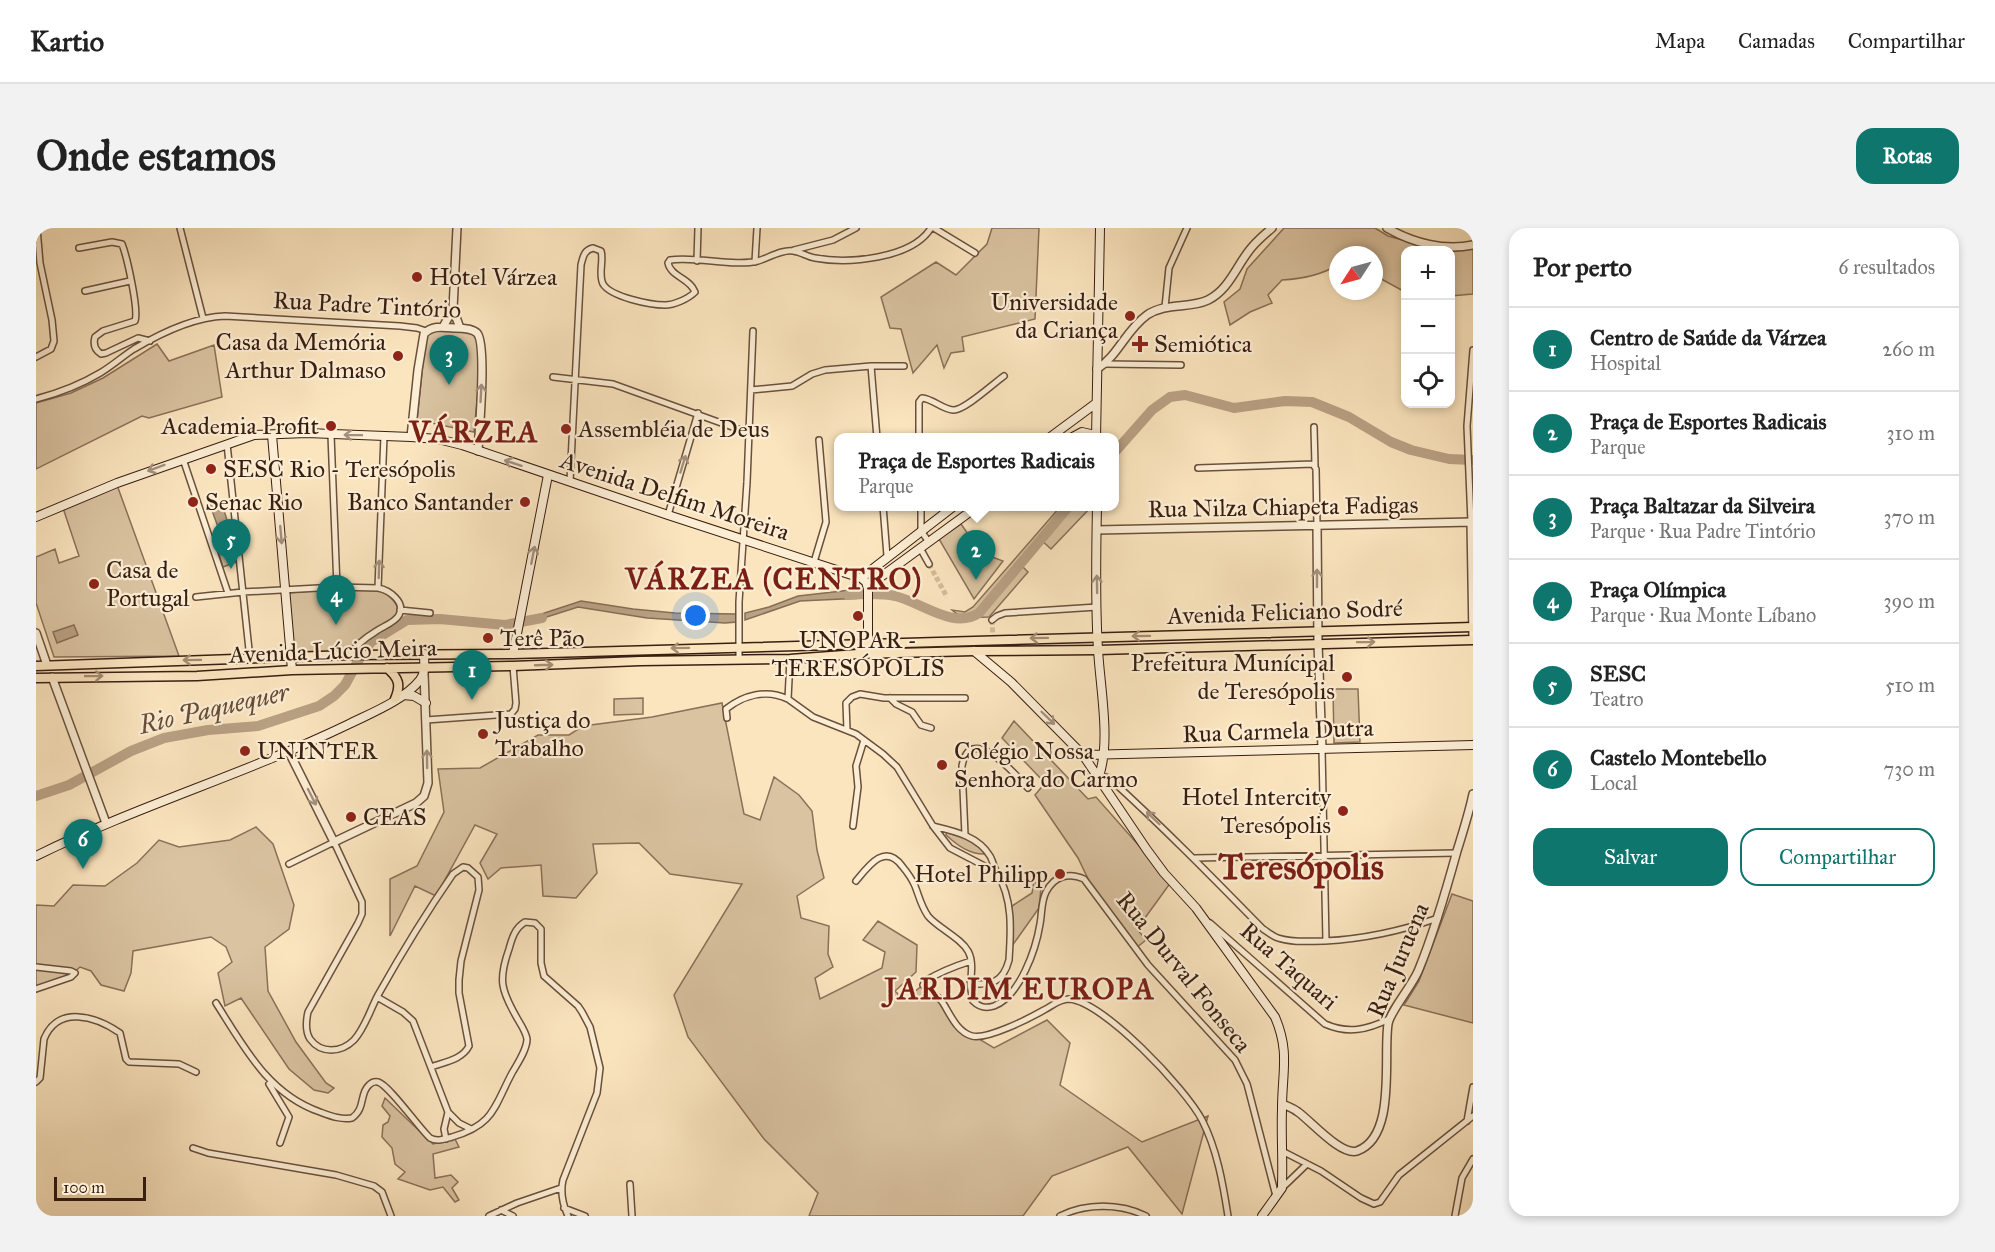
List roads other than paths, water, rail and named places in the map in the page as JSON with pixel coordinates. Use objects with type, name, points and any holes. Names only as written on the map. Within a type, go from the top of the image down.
[{"type":"main road","points":[[1096,433],[1100,228]]},
{"type":"main road","points":[[1056,433],[1095,404]]},
{"type":"main road","name":"Avenida Delfim Moreira","points":[[36,517],[117,483],[254,435],[411,437],[451,442],[861,578]]},
{"type":"main road","points":[[272,435],[292,669]]},
{"type":"main road","points":[[513,654],[548,475]]},
{"type":"main road","points":[[868,643],[868,590],[866,582],[861,578],[948,511]]},
{"type":"main road","points":[[868,590],[878,579],[970,511]]},
{"type":"main road","points":[[1097,511],[1097,637],[1104,755],[1101,779]]},
{"type":"main road","points":[[871,570],[878,579]]},
{"type":"main road","name":"Avenida Feliciano Sodré","points":[[1097,637],[1473,627]]},
{"type":"main road","points":[[1200,635],[1201,646]]},
{"type":"main road","name":"Avenida Lúcio Meira","points":[[36,666],[352,655],[513,654],[1097,637]]},
{"type":"main road","name":"Avenida Feliciano Sodré","points":[[1098,650],[1473,639]]},
{"type":"main road","name":"Avenida Lúcio Meira","points":[[36,678],[197,676],[292,669],[424,670],[640,661],[790,659],[858,654],[1098,650]]},
{"type":"main road","points":[[974,651],[1011,682],[1083,755],[1147,850],[1204,918],[1266,1003],[1281,1032],[1285,1059],[1282,1104],[1282,1188],[1262,1216]]},
{"type":"main road","points":[[36,856],[106,823],[289,752],[399,697],[419,681],[424,670],[424,654]]},
{"type":"main road","points":[[387,669],[399,682],[399,697]]},
{"type":"main road","points":[[399,697],[414,696],[426,703]]},
{"type":"main road","name":"Rua Carmela Dutra","points":[[1083,755],[1473,745]]},
{"type":"street","points":[[36,357],[51,349],[54,341],[40,263],[37,228]]},
{"type":"street","points":[[180,228],[203,318]]},
{"type":"street","points":[[457,228],[453,309],[460,328]]},
{"type":"street","points":[[697,261],[698,228]]},
{"type":"street","points":[[755,262],[757,228]]},
{"type":"street","points":[[570,481],[582,259],[588,250],[599,249],[603,257],[601,275],[606,287],[632,300],[666,305],[691,296],[695,292],[693,286],[670,270],[668,263],[674,259],[755,262],[833,240],[856,228]]},
{"type":"street","points":[[793,250],[825,259],[841,260],[883,256],[896,253],[915,243],[933,228],[975,254]]},
{"type":"street","points":[[1165,307],[1169,268],[1187,228]]},
{"type":"street","points":[[1097,369],[1105,364],[1140,320],[1148,314],[1165,307],[1206,301],[1217,295],[1252,248],[1272,228]]},
{"type":"street","points":[[1387,228],[1436,247],[1473,245]]},
{"type":"street","points":[[79,248],[112,242],[122,244],[130,281],[136,318],[131,323],[98,334],[94,340],[96,348],[101,354],[138,338],[150,341]]},
{"type":"street","points":[[85,291],[130,281]]},
{"type":"street","points":[[443,327],[453,309]]},
{"type":"street","name":"Rua Padre Tintório","points":[[36,399],[82,383],[142,345],[203,318],[225,316],[400,326],[426,331],[434,327],[460,328],[476,332],[482,344],[478,451]]},
{"type":"street","points":[[411,437],[419,361],[426,331]]},
{"type":"street","points":[[739,660],[739,602],[753,331]]},
{"type":"street","points":[[1473,350],[1467,426],[1472,522],[1473,639]]},
{"type":"street","points":[[1105,364],[1181,365]]},
{"type":"street","points":[[871,366],[877,433]]},
{"type":"street","points":[[751,390],[792,386],[812,374],[825,370],[904,366]]},
{"type":"street","points":[[919,433],[919,402],[922,398],[957,410],[1004,376]]},
{"type":"street","points":[[553,377],[613,384],[749,433]]},
{"type":"street","points":[[668,515],[698,413]]},
{"type":"street","points":[[1314,427],[1326,941]]},
{"type":"street","points":[[331,435],[337,587]]},
{"type":"street","points":[[378,588],[384,436]]},
{"type":"street","points":[[814,562],[825,530],[827,516],[819,440]]},
{"type":"street","points":[[228,444],[250,658]]},
{"type":"street","points":[[183,459],[228,593]]},
{"type":"street","points":[[1198,468],[1313,464],[1316,466]]},
{"type":"street","points":[[883,511],[887,556]]},
{"type":"street","points":[[921,511],[921,531],[929,542]]},
{"type":"street","name":"Rua Nilza Chiapeta Fadigas","points":[[1097,530],[1472,522]]},
{"type":"street","points":[[920,548],[929,564]]},
{"type":"street","points":[[868,590],[871,570]]},
{"type":"street","points":[[196,597],[337,587],[378,588],[391,592],[400,610],[398,617],[367,637],[352,655]]},
{"type":"street","points":[[992,620],[1005,614],[1097,608]]},
{"type":"street","points":[[400,610],[430,613]]},
{"type":"street","points":[[36,633],[47,665]]},
{"type":"street","points":[[788,699],[790,659]]},
{"type":"street","points":[[426,720],[511,714],[516,703],[513,666]]},
{"type":"street","points":[[289,864],[421,800],[427,791],[424,670]]},
{"type":"street","points":[[52,677],[106,823]]},
{"type":"street","points":[[727,718],[726,709],[749,696],[764,694],[788,699],[813,717],[847,730],[884,754],[897,767],[933,826],[953,850],[996,872]]},
{"type":"street","points":[[847,730],[845,706],[852,697],[860,694],[890,698],[965,698]]},
{"type":"street","points":[[890,698],[896,704],[912,712],[921,725],[931,728]]},
{"type":"street","points":[[853,826],[858,787],[856,766],[864,740]]},
{"type":"street","points":[[965,835],[962,766],[967,753],[980,748],[990,752],[1028,788]]},
{"type":"street","points":[[289,752],[360,894],[363,908],[358,924],[308,1012],[306,1020],[308,1036],[319,1047],[328,1051],[338,1050],[347,1046],[359,1033],[376,998],[453,874],[463,867],[468,867],[478,877],[480,885],[461,961],[459,980],[459,993],[469,1046],[458,1057],[431,1067]]},
{"type":"street","points":[[1101,779],[1109,778],[1195,858],[1272,936],[1291,941],[1326,941],[1402,930],[1439,918]]},
{"type":"street","name":"Rua Juruena","points":[[1282,1104],[1298,1112],[1342,1149],[1354,1152],[1373,1140],[1383,1115],[1389,1019],[1411,987],[1439,918],[1473,794]]},
{"type":"street","points":[[856,881],[869,866],[881,857],[887,855],[894,857],[911,878],[929,918],[966,946],[970,952],[972,968],[970,984],[986,984],[996,981],[1007,968],[1009,960],[1009,905],[1003,882],[988,853],[965,835],[933,826]]},
{"type":"street","points":[[1195,858],[1457,853]]},
{"type":"street","name":"Rua Durval Fonseca","points":[[970,984],[973,1001],[981,1007],[991,1007],[1006,997],[1027,966],[1038,935],[1047,891],[1063,876],[1070,874],[1084,879],[1148,964],[1235,1060],[1247,1084],[1276,1196]]},
{"type":"street","name":"Rua Taquari","points":[[1204,918],[1325,1024],[1354,1030],[1364,1029],[1389,1019]]},
{"type":"street","points":[[263,1075],[301,1104],[316,1111],[346,1119],[357,1114],[367,1086],[372,1082],[377,1082],[388,1090],[435,1141],[480,1126],[492,1113],[526,1046],[526,1034],[506,996],[501,978],[502,968],[517,929],[525,922],[535,923],[541,929],[541,963],[544,976],[582,1012],[590,1027],[600,1068],[597,1093],[561,1188],[564,1208],[568,1216]]},
{"type":"street","points":[[971,961],[950,968],[925,981],[923,985],[926,990],[939,998],[952,1019],[973,1037],[1000,1031],[1033,1017],[1058,1002],[1070,999],[1107,1019],[1144,1050],[1203,1121],[1224,1186],[1228,1216]]},
{"type":"street","points":[[36,968],[75,973],[71,977],[36,988]]},
{"type":"street","points":[[376,998],[404,1012],[413,1021],[448,1112],[459,1123],[471,1130]]},
{"type":"street","points":[[216,1003],[289,1118],[280,1143]]},
{"type":"street","points":[[36,1082],[40,1078],[46,1034],[55,1023],[69,1016],[92,1020],[120,1033],[126,1059],[129,1062],[179,1064],[196,1072]]},
{"type":"street","points":[[1467,1121],[1473,1087]]},
{"type":"street","points":[[446,1139],[444,1129],[448,1112]]},
{"type":"street","points":[[1282,1151],[1361,1198],[1377,1204],[1399,1175],[1473,1116]]},
{"type":"street","points":[[193,1148],[208,1153],[336,1176],[374,1186],[382,1192],[391,1216]]},
{"type":"street","points":[[1455,1216],[1462,1178],[1473,1159]]},
{"type":"street","points":[[1282,1188],[1307,1164]]},
{"type":"street","points":[[630,1184],[632,1216]]},
{"type":"street","points":[[489,1216],[561,1188]]},
{"type":"street","points":[[1060,1216],[1095,1207],[1116,1206],[1146,1216]]},
{"type":"street","points":[[564,1208],[585,1216]]},
{"type":"street","points":[[501,1210],[513,1216]]},
{"type":"waterway","name":"Rio Paquequer","points":[[1119,447],[1152,410],[1170,397],[1185,395],[1234,408],[1285,401],[1312,402],[1349,417],[1391,442],[1411,450],[1449,459],[1473,460]]},
{"type":"waterway","name":"Rio Paquequer","points":[[848,595],[895,596],[948,617],[969,617],[979,613],[1065,511]]},
{"type":"waterway","name":"Rio Paquequer","points":[[36,796],[69,785],[131,751],[164,738],[208,730],[258,726],[319,706],[345,685],[371,642],[407,620],[440,619],[505,625],[542,618]]},
{"type":"tunnel","points":[[929,564],[947,597]]},
{"type":"tunnel","points":[[992,620],[993,639]]},
{"type":"place","name":"Hotel Várzea","points":[[417,277]]},
{"type":"place","name":"Universidade da Criança","points":[[1130,316]]},
{"type":"place","name":"Semiótica","points":[[1140,344]]},
{"type":"place","name":"Casa da Memória Arthur Dalmaso","points":[[398,356]]},
{"type":"place","name":"Praça Baltazar da Silveira","points":[[449,385]]},
{"type":"place","name":"Academia Profit","points":[[331,426]]},
{"type":"place","name":"Assembléia de Deus","points":[[566,429]]},
{"type":"place","name":"SESC Rio - Teresópolis","points":[[211,469]]},
{"type":"place","name":"Senac Rio","points":[[193,502]]},
{"type":"place","name":"Banco Santander","points":[[525,502]]},
{"type":"place","name":"SESC","points":[[231,569]]},
{"type":"place","name":"Praça de Esportes Radicais","points":[[976,580]]},
{"type":"place","name":"Casa de Portugal","points":[[94,584]]},
{"type":"place","name":"UNOPAR - TERESÓPOLIS","points":[[858,616]]},
{"type":"place","name":"Praça Olímpica","points":[[336,625]]},
{"type":"place","name":"Terê Pão","points":[[488,638]]},
{"type":"place","name":"Prefeitura Munícipal de Teresópolis","points":[[1347,677]]},
{"type":"place","name":"Centro de Saúde da Várzea","points":[[472,700]]},
{"type":"place","name":"Justiça do Trabalho","points":[[483,734]]},
{"type":"place","name":"UNINTER","points":[[245,751]]},
{"type":"place","name":"Colégio Nossa Senhora do Carmo","points":[[942,765]]},
{"type":"place","name":"Hotel Intercity Teresópolis","points":[[1343,811]]},
{"type":"place","name":"CEAS","points":[[351,817]]},
{"type":"place","name":"Castelo Montebello","points":[[83,869]]},
{"type":"place","name":"Hotel Philipp","points":[[1060,874]]},
{"type":"district","name":"VÁRZEA","points":[[474,432]]},
{"type":"district","name":"VÁRZEA (CENTRO)","points":[[774,579]]},
{"type":"district","name":"Teresópolis","points":[[1301,866]]},
{"type":"district","name":"JARDIM EUROPA","points":[[1020,989]]}]
